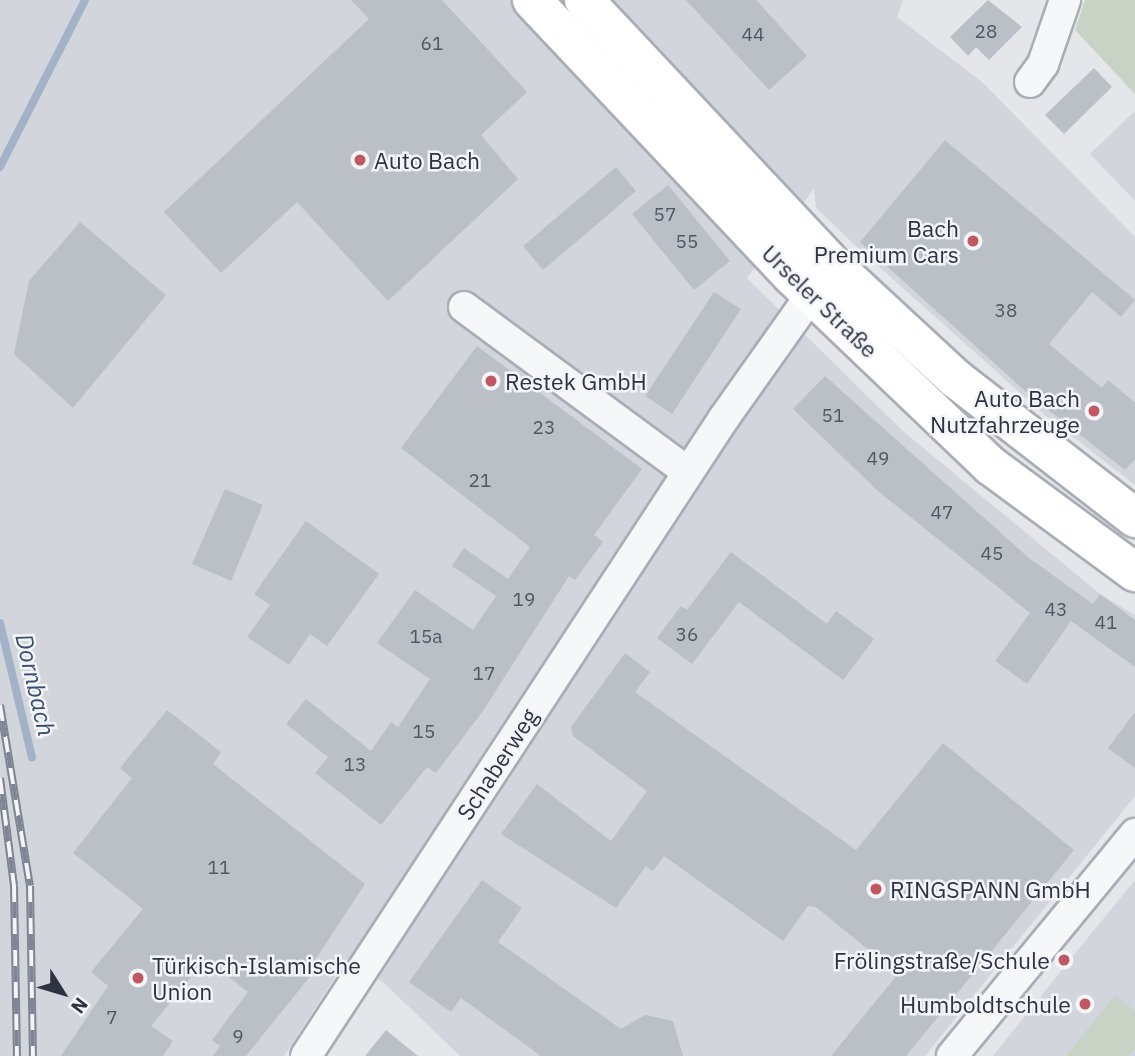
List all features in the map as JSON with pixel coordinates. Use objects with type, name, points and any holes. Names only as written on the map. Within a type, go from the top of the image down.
[{"type":"street","name":"Urseler Straße","points":[[532,0],[822,280],[957,379],[1135,518]]},
{"type":"street","name":"Urseler Straße","points":[[584,0],[822,280],[991,466],[1135,572]]},
{"type":"street","points":[[1030,82],[1043,64],[1065,0]]},
{"type":"street","name":"Schaberweg","points":[[306,1056],[688,472],[822,280]]},
{"type":"street","points":[[464,307],[688,472]]},
{"type":"street","points":[[953,1056],[1135,834]]},
{"type":"shaded area","points":[[0,0],[903,0],[897,17],[982,82],[1135,237],[1135,485],[1046,416],[856,246],[816,208],[814,189],[747,278],[904,432],[1100,594],[1135,615],[1135,796],[925,1056],[460,1056],[384,983],[347,959],[284,1056],[0,1056]]},
{"type":"shaded area","points":[[1085,0],[1135,0],[1135,94],[1075,30]]},
{"type":"shaded area","points":[[1135,111],[1135,201],[1090,154]]},
{"type":"shaded area","name":"Humboldtschule","points":[[1135,880],[1135,1056],[993,1056],[1077,951]]},
{"type":"shaded area","points":[[1115,995],[1135,1011],[1135,1049],[1129,1056],[1066,1056]]},
{"type":"building","name":"Auto Bach","points":[[351,0],[442,0],[527,92],[481,135],[518,179],[388,301],[297,202],[221,273],[164,212],[369,19]]},
{"type":"building","points":[[686,0],[756,0],[807,56],[769,90]]},
{"type":"building","points":[[988,0],[1022,27],[989,60],[976,47],[968,56],[950,37]]},
{"type":"building","points":[[1094,68],[1112,87],[1064,134],[1045,115]]},
{"type":"building","points":[[945,140],[1135,300],[1121,317],[1092,292],[1049,344],[1102,388],[1108,380],[1135,403],[1135,459],[1125,470],[1033,398],[860,242]]},
{"type":"building","points":[[616,167],[636,191],[543,270],[523,246]]},
{"type":"building","points":[[668,185],[730,261],[694,290],[632,214]]},
{"type":"building","points":[[80,222],[166,295],[73,408],[14,354],[29,281]]},
{"type":"building","points":[[714,292],[741,309],[672,414],[645,396]]},
{"type":"building","points":[[477,346],[642,469],[594,535],[603,542],[575,580],[569,576],[483,711],[436,773],[427,767],[381,825],[315,773],[328,757],[286,724],[306,699],[371,751],[391,722],[398,727],[430,679],[377,643],[415,590],[473,630],[496,596],[452,566],[464,548],[508,579],[530,547],[401,448]]},
{"type":"building","points":[[825,376],[1029,558],[1093,604],[1100,594],[1135,620],[1135,667],[1071,621],[1027,684],[995,661],[1030,613],[878,491],[793,409]]},
{"type":"building","points":[[225,489],[263,505],[231,581],[192,564]]},
{"type":"building","points":[[306,521],[379,574],[327,646],[310,634],[289,665],[247,637],[270,605],[254,594]]},
{"type":"building","points":[[731,552],[827,624],[836,611],[874,639],[843,680],[739,602],[692,664],[657,638],[681,606],[687,610]]},
{"type":"building","name":"RINGSPANN GmbH","points":[[625,653],[650,672],[635,692],[856,850],[943,743],[1074,850],[906,1056],[831,1056],[898,974],[816,907],[808,906],[783,941],[664,856],[653,871],[646,866],[616,908],[501,834],[537,784],[611,841],[647,791],[573,736],[571,727]]},
{"type":"building","points":[[167,710],[221,752],[213,764],[365,884],[315,960],[320,964],[246,1056],[213,1056],[220,1046],[212,1040],[248,992],[206,959],[151,1026],[173,1041],[163,1056],[61,1056],[108,986],[91,972],[143,909],[73,853],[132,778],[120,768]]},
{"type":"building","points":[[1135,712],[1135,768],[1108,748]]},
{"type":"building","points":[[482,880],[522,908],[498,942],[621,1029],[645,1015],[673,1021],[683,1056],[541,1056],[461,998],[451,1012],[409,982]]},
{"type":"building","points":[[386,1030],[418,1056],[365,1056]]},
{"type":"waterway","name":"Dornbach","points":[[0,167],[85,0]]},
{"type":"waterway","name":"Dornbach","points":[[0,623],[32,757]]},
{"type":"railway","points":[[0,705],[30,886],[33,1056]]},
{"type":"railway","points":[[0,778],[14,886],[17,1056]]},
{"type":"place","name":"Auto Bach","points":[[360,160]]},
{"type":"place","name":"Bach Premium Cars","points":[[973,241]]},
{"type":"place","name":"Restek GmbH","points":[[491,381]]},
{"type":"place","name":"Auto Bach Nutzfahrzeuge","points":[[1094,411]]},
{"type":"place","name":"RINGSPANN GmbH","points":[[876,889]]},
{"type":"place","name":"Frölingstraße/Schule","points":[[1064,960]]},
{"type":"place","name":"Türkisch-Islamische Union","points":[[138,978]]},
{"type":"place","name":"Humboldtschule","points":[[1085,1004]]}]
